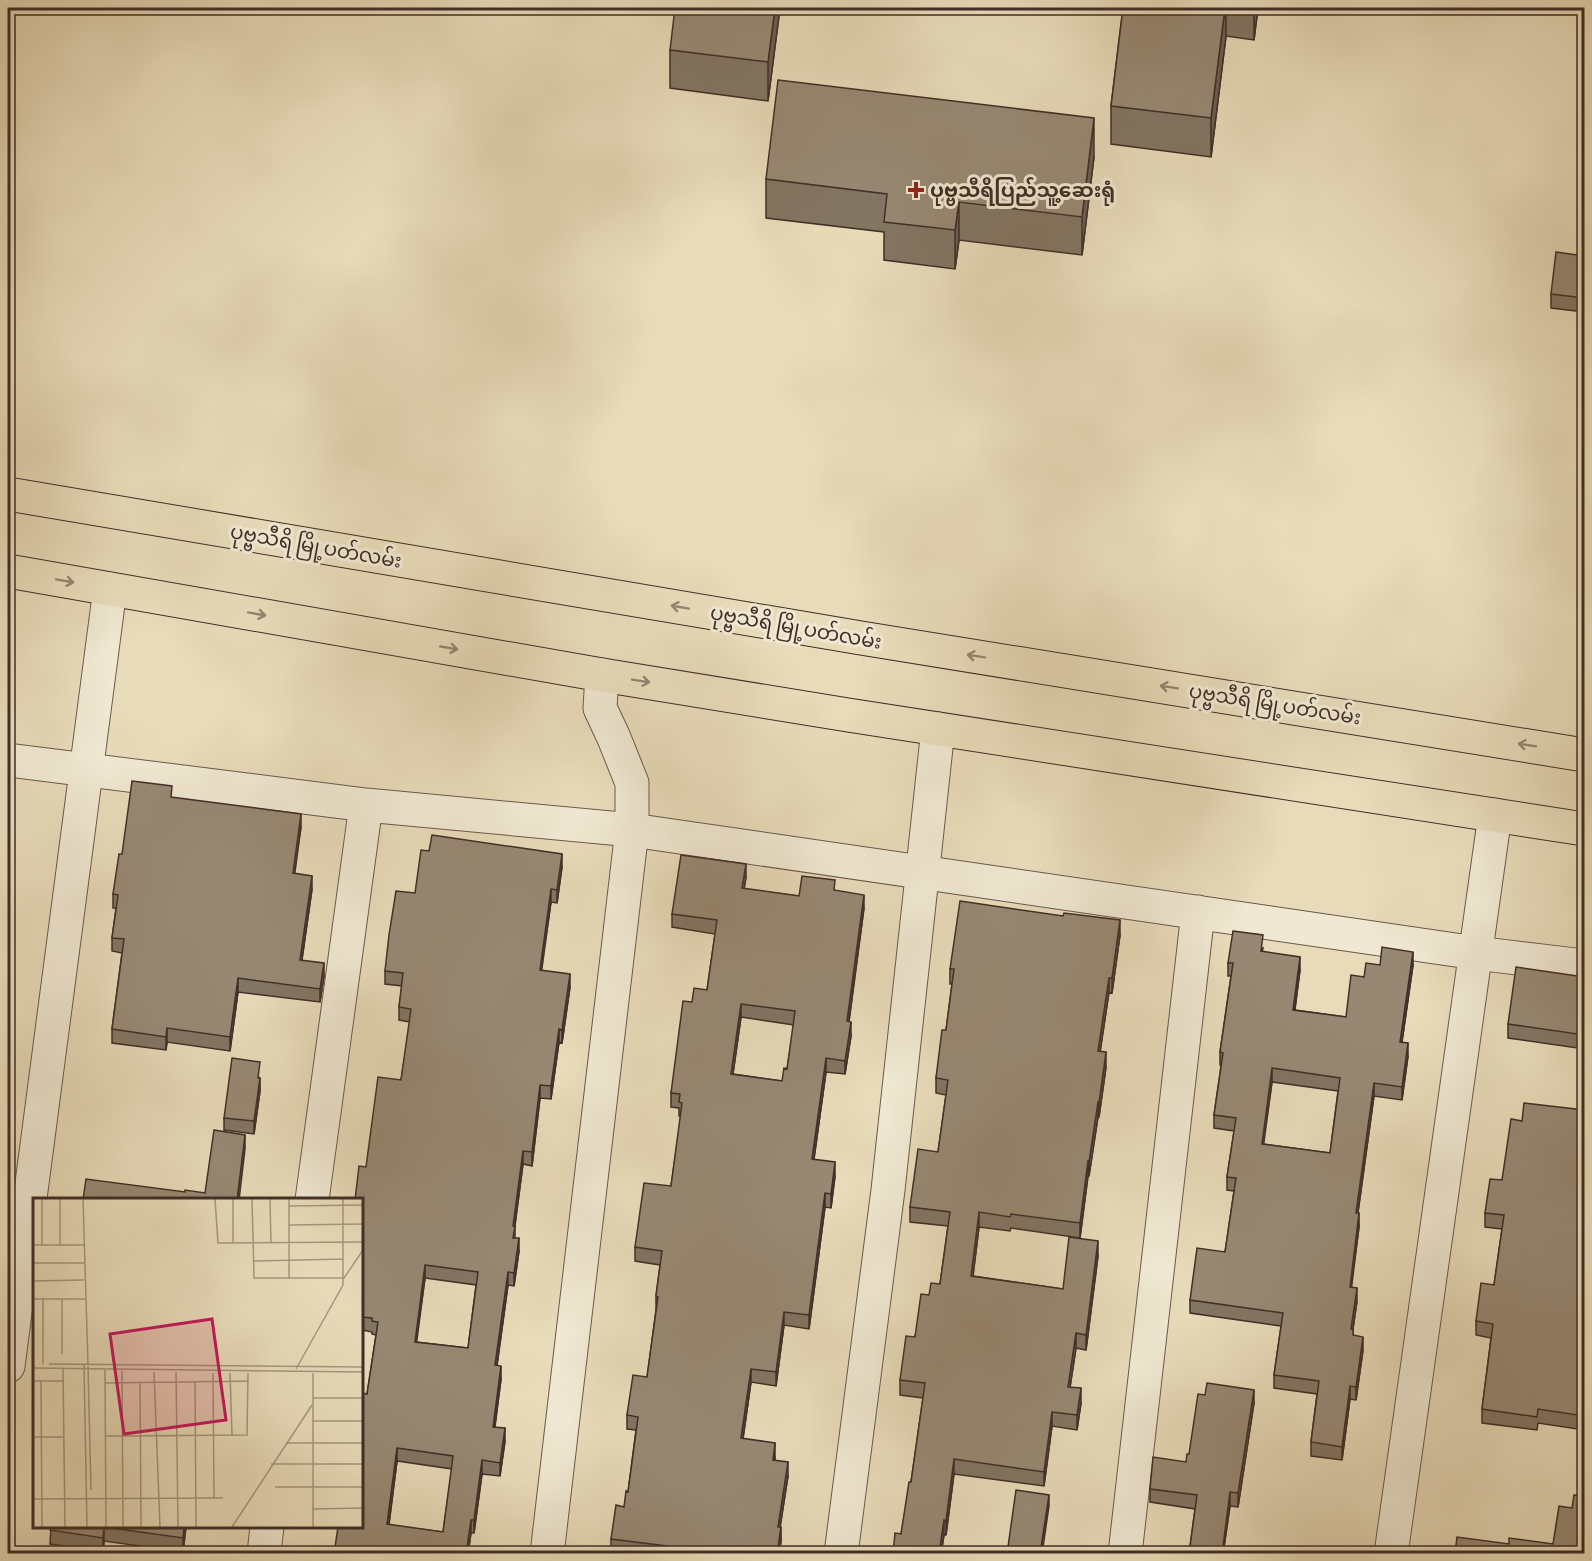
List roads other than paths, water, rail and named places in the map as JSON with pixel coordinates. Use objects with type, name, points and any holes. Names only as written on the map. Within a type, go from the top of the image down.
[{"type":"main road","name":"ပုဗ္ဗသီရိ မြို့ပတ်လမ်း","points":[[8,494],[861,638],[1584,755]]},
{"type":"main road","points":[[8,571],[602,675],[1584,829]]},
{"type":"street","points":[[8,1366],[110,589]]},
{"type":"street","points":[[547,1554],[632,830],[632,783],[600,708],[602,675]]},
{"type":"street","points":[[841,1554],[888,1190],[938,729]]},
{"type":"street","points":[[8,760],[366,805],[632,830],[1476,953],[1584,966]]},
{"type":"street","points":[[312,1198],[366,805]]},
{"type":"street","points":[[1391,1554],[1495,815]]},
{"type":"street","points":[[1125,1554],[1198,912]]},
{"type":"street","points":[[264,1554],[267,1528]]},
{"type":"place","name":"ပုဗ္ဗသီရိပြည်သူ့ဆေးရုံ","points":[[916,190]]}]
